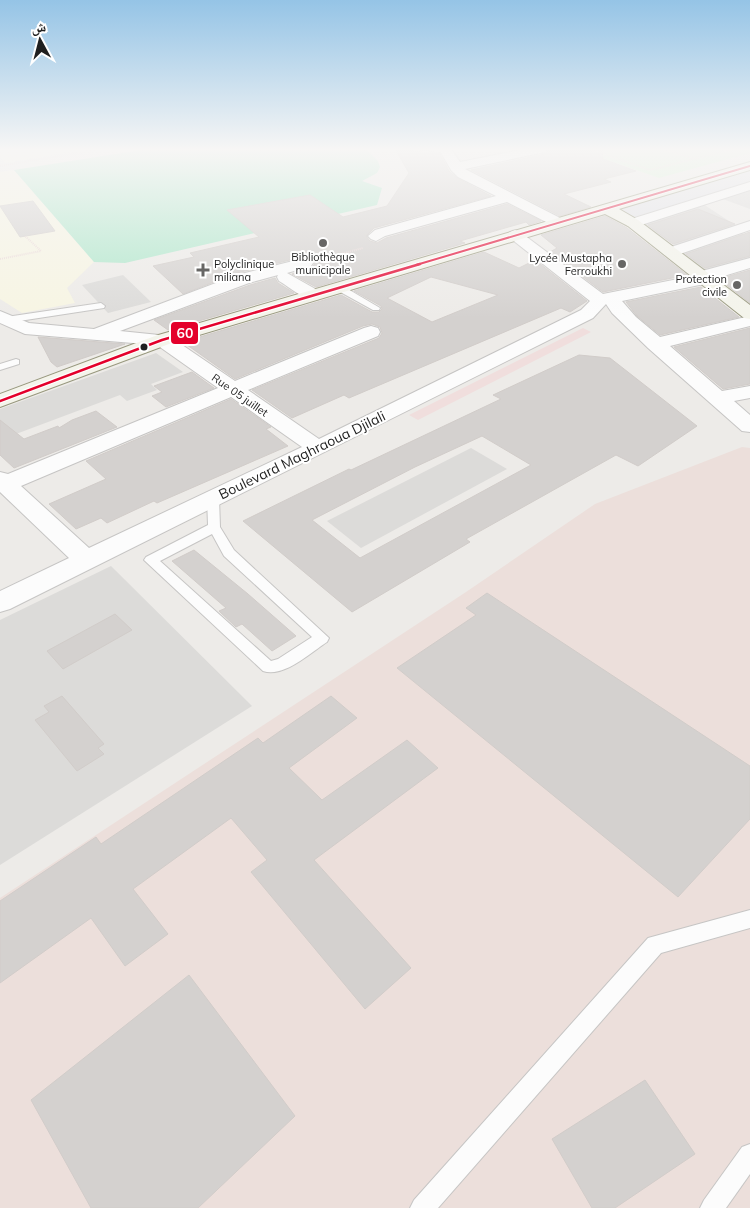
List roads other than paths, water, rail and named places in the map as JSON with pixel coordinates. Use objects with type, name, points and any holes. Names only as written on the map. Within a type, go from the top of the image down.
[{"type":"main road","points":[[0,401],[162,340],[614,205]]},
{"type":"main road","points":[[605,208],[633,223],[750,314]]},
{"type":"street","points":[[376,236],[380,233],[480,205]]},
{"type":"street","points":[[526,205],[557,222]]},
{"type":"street","points":[[633,223],[707,205]]},
{"type":"street","points":[[671,252],[749,227],[733,212],[716,205]]},
{"type":"street","points":[[515,235],[600,304],[630,322]]},
{"type":"street","points":[[94,334],[243,279],[306,263]]},
{"type":"street","name":"Boulevard Maghraoua Djilali","points":[[0,602],[318,448],[600,304],[704,279],[708,275],[750,263]]},
{"type":"street","points":[[285,277],[313,295]]},
{"type":"street","points":[[600,304],[618,309],[630,322],[750,426]]},
{"type":"street","points":[[3,318],[25,328],[162,340]]},
{"type":"street","points":[[655,344],[750,321]]},
{"type":"street","points":[[86,560],[2,482],[232,390],[370,332]]},
{"type":"street","name":"Rue 05 juillet","points":[[162,340],[318,448]]},
{"type":"street","points":[[718,398],[750,392]]},
{"type":"lane","points":[[338,288],[376,308]]},
{"type":"lane","points":[[3,318],[101,306]]},
{"type":"lane","points":[[0,368],[16,362]]},
{"type":"lane","points":[[214,498],[214,527],[230,553],[322,638],[282,664],[268,667],[152,560],[214,527]]},
{"type":"lane","points":[[422,1208],[654,945],[750,920]]},
{"type":"lane","points":[[712,1208],[750,1155]]},
{"type":"place","name":"Bibliothèque municipale","points":[[323,243]]},
{"type":"place","name":"Lycée Mustapha Ferroukhi","points":[[622,264]]},
{"type":"place","name":"Polyclinique miliana","points":[[203,270]]},
{"type":"place","name":"Protection civile","points":[[737,285]]}]
